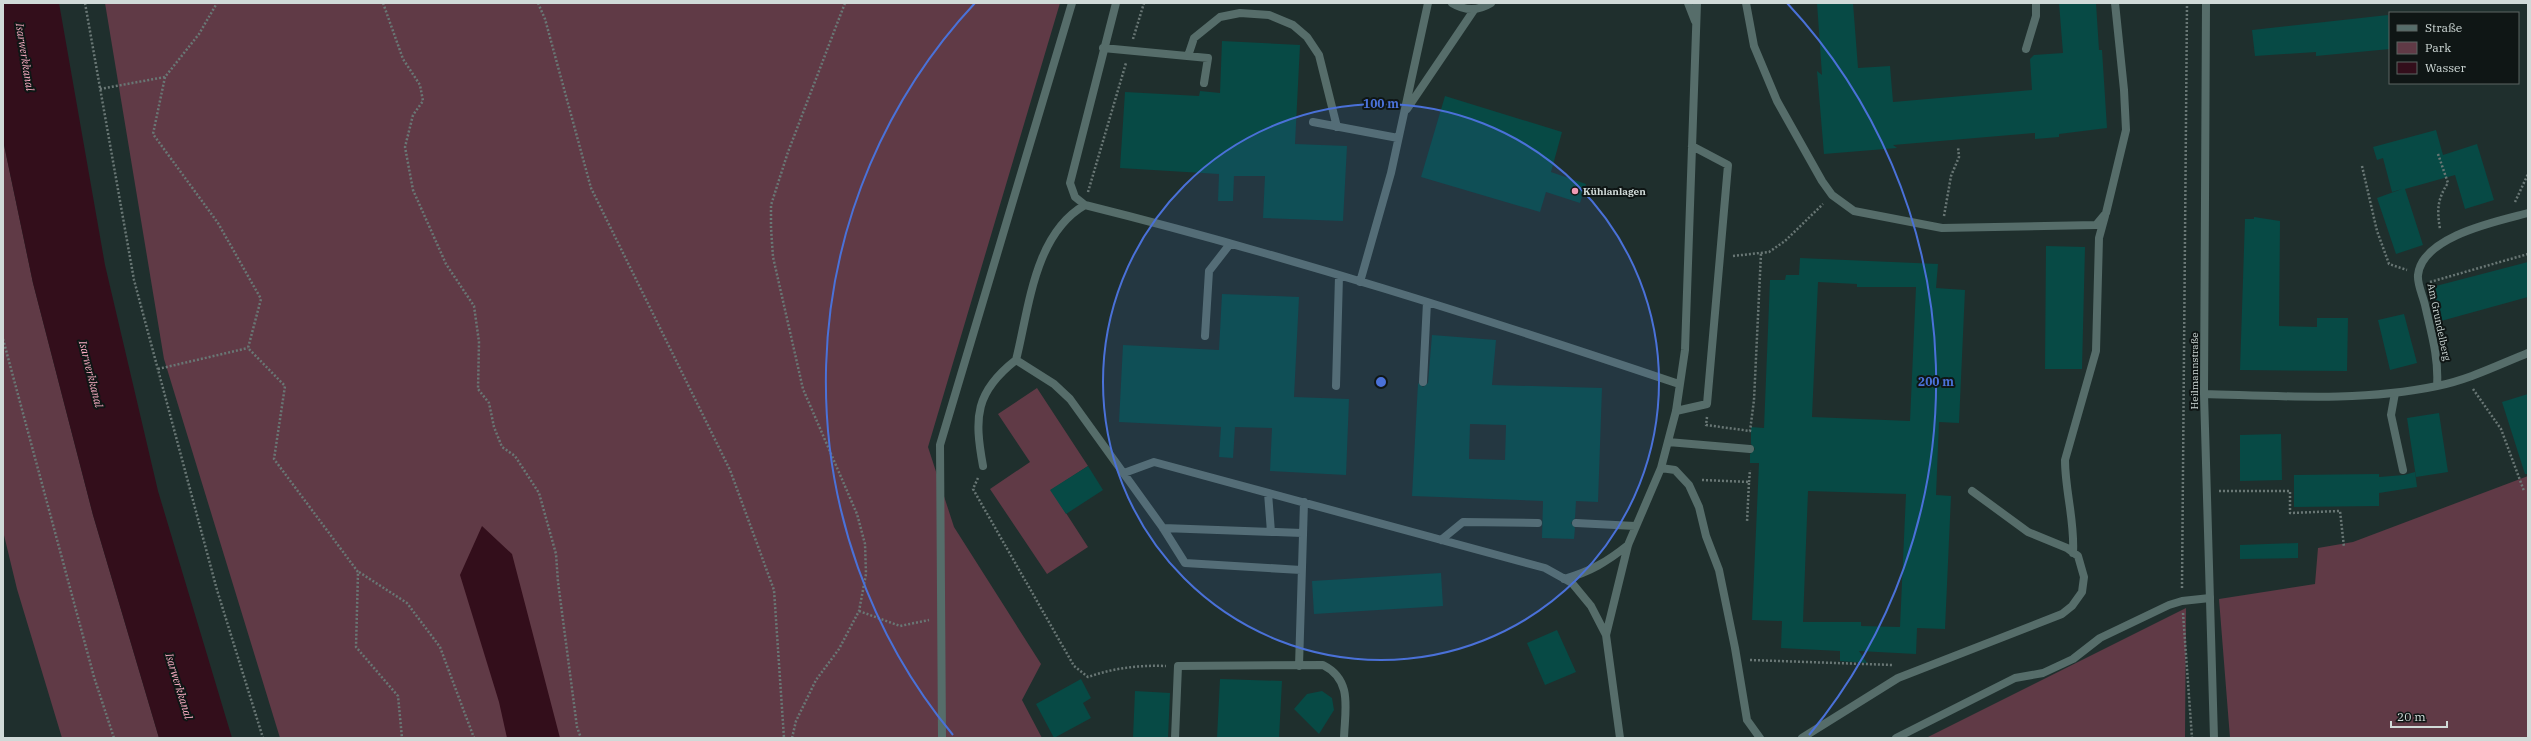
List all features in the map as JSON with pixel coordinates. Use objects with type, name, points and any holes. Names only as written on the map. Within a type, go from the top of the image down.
[{"type":"street","points":[[942,738],[940,445],[1072,3]]},
{"type":"street","points":[[1116,3],[1103,48],[1070,183],[1075,197],[1085,205],[1230,244],[1427,302],[1499,324],[1679,384]]},
{"type":"street","points":[[1360,282],[1391,173],[1428,3]]},
{"type":"street","points":[[1452,3],[1466,9],[1474,10],[1491,3]]},
{"type":"street","points":[[1688,3],[1696,25]]},
{"type":"street","points":[[1606,635],[1628,545],[1661,468],[1676,411],[1685,350],[1697,3]]},
{"type":"street","points":[[1746,3],[1754,46],[1777,101],[1822,181],[1832,195],[1854,211],[1942,228],[2096,225],[2106,213]]},
{"type":"street","points":[[2026,49],[2036,16],[2036,3]]},
{"type":"street","points":[[2074,553],[2071,506],[2065,477],[2066,460],[2096,351],[2099,238],[2126,130],[2115,3]]},
{"type":"street","name":"Heilmannstraße","points":[[2206,3],[2204,394],[2214,738]]},
{"type":"street","points":[[1404,113],[1474,10]]},
{"type":"street","points":[[1188,56],[1194,38],[1220,17],[1240,12],[1269,15],[1293,25],[1307,37],[1319,55],[1337,127]]},
{"type":"street","points":[[1103,48],[1130,49],[1208,58],[1204,83]]},
{"type":"street","points":[[1313,122],[1398,138]]},
{"type":"street","points":[[1676,411],[1707,404],[1728,165],[1692,146]]},
{"type":"street","points":[[983,466],[979,419],[983,395],[998,375],[1016,360],[1042,260],[1051,240],[1070,214],[1085,205]]},
{"type":"street","name":"Am Grundelberg","points":[[2437,386],[2438,364],[2418,275],[2424,260],[2442,243],[2466,230],[2528,213]]},
{"type":"street","points":[[1205,336],[1208,271],[1230,244]]},
{"type":"street","points":[[1336,386],[1339,276]]},
{"type":"street","points":[[1423,382],[1427,302]]},
{"type":"street","points":[[2204,394],[2359,396],[2395,393],[2437,386],[2468,377],[2528,353]]},
{"type":"street","points":[[1016,360],[1054,384],[1070,400],[1163,528],[1185,563],[1302,570]]},
{"type":"street","points":[[2395,393],[2391,415],[2403,470]]},
{"type":"street","points":[[1668,442],[1750,449]]},
{"type":"street","points":[[1124,473],[1154,462],[1545,568],[1572,583],[1591,606],[1606,635],[1620,738]]},
{"type":"street","points":[[1661,468],[1675,470],[1686,481],[1700,507],[1706,536],[1719,570],[1747,720],[1760,738]]},
{"type":"street","points":[[1802,738],[1879,689],[1923,667],[2062,614],[2082,592],[2084,577],[2082,565],[2074,553],[2067,548],[2028,532],[1972,491]]},
{"type":"street","points":[[1268,493],[1271,532]]},
{"type":"street","points":[[1299,666],[1304,502]]},
{"type":"street","points":[[1441,540],[1463,522],[1538,524]]},
{"type":"street","points":[[1576,523],[1635,526]]},
{"type":"street","points":[[1163,528],[1302,533]]},
{"type":"street","points":[[1564,579],[1582,574],[1605,564],[1628,545]]},
{"type":"street","points":[[1896,738],[2015,678],[2044,673],[2072,659],[2100,638],[2182,601],[2210,598]]},
{"type":"street","points":[[1175,738],[1178,666],[1299,666],[1323,664],[1334,670],[1345,688],[1344,738]]},
{"type":"path","points":[[85,3],[134,280],[217,590],[262,738]]},
{"type":"path","points":[[217,3],[199,34],[165,77],[153,134],[218,223],[261,299],[248,348]]},
{"type":"path","points":[[383,3],[403,59],[420,85],[423,101],[413,115],[405,147],[413,190],[446,264],[474,306],[479,342],[478,389],[489,403],[494,427],[502,447],[515,456],[539,493],[556,554],[558,582],[577,727],[581,738]]},
{"type":"path","points":[[538,3],[545,19],[591,188],[730,470],[774,590],[784,738]]},
{"type":"path","points":[[792,738],[796,721],[816,680],[839,650],[859,611],[866,574],[865,544],[857,514],[804,389],[773,257],[771,228],[771,205],[786,160],[845,3]]},
{"type":"path","points":[[1085,205],[1144,3]]},
{"type":"path","points":[[2187,3],[2182,601],[2192,738]]},
{"type":"path","points":[[100,89],[165,77]]},
{"type":"path","points":[[1942,228],[1951,176],[1959,157],[1958,147]]},
{"type":"path","points":[[2438,154],[2448,184],[2441,193],[2437,209],[2442,243]]},
{"type":"path","points":[[2362,166],[2377,231],[2389,264],[2404,268],[2418,275]]},
{"type":"path","points":[[2508,219],[2528,174]]},
{"type":"path","points":[[1719,257],[1769,252],[1785,241],[1832,195]]},
{"type":"path","points":[[1707,404],[1706,425],[1750,431],[1754,400],[1761,253]]},
{"type":"path","points":[[2420,285],[2528,254]]},
{"type":"path","points":[[3,340],[94,677],[114,738]]},
{"type":"path","points":[[158,368],[248,348]]},
{"type":"path","points":[[248,348],[285,386],[274,459],[358,572],[407,602],[440,647],[474,738]]},
{"type":"path","points":[[2468,377],[2475,393],[2501,428],[2524,490]]},
{"type":"path","points":[[983,466],[973,489],[1074,666],[1088,677],[1108,670],[1140,665],[1178,666]]},
{"type":"path","points":[[1747,522],[1750,470]]},
{"type":"path","points":[[1686,481],[1749,482]]},
{"type":"path","points":[[2207,491],[2290,491],[2290,513],[2340,511],[2344,547]]},
{"type":"path","points":[[358,572],[356,647],[398,696],[402,738]]},
{"type":"path","points":[[859,611],[900,626],[929,620],[941,609]]},
{"type":"path","points":[[1737,660],[1923,667]]},
{"type":"green space","points":[[105,3],[1060,3],[928,447],[954,527],[1041,664],[1022,700],[1042,738],[280,738],[164,359]]},
{"type":"green space","points":[[3,140],[33,283],[93,515],[159,738],[62,738],[17,589],[3,531]]},
{"type":"green space","points":[[1037,388],[1088,466],[1051,490],[1088,547],[1047,574],[990,489],[1030,462],[998,414]]},
{"type":"green space","points":[[2528,476],[2528,738],[2230,738],[2219,599],[2315,584],[2318,548],[2353,542]]},
{"type":"green space","points":[[2186,608],[2185,738],[1926,738]]},
{"type":"water","name":"Isarwerkkanal","points":[[3,3],[59,3],[105,265],[158,491],[232,738],[159,738],[93,515],[33,283],[3,140]]},
{"type":"water","points":[[482,526],[512,554],[560,738],[507,738],[499,702],[460,575]]},
{"type":"building","points":[[1817,3],[1853,3],[1858,68],[1890,66],[1893,102],[2032,90],[2030,59],[2034,55],[2063,53],[2059,3],[2096,3],[2099,50],[2102,50],[2107,128],[2059,134],[2059,137],[2035,139],[2035,133],[1893,145],[1897,148],[1824,154],[1817,71],[1822,75]]},
{"type":"building","points":[[2388,15],[2389,49],[2316,56],[2316,52],[2255,56],[2252,30]]},
{"type":"building","points":[[1222,41],[1300,45],[1295,144],[1347,146],[1343,221],[1263,218],[1265,176],[1234,176],[1233,201],[1218,201],[1219,174],[1120,168],[1125,92],[1199,96],[1200,91],[1220,93]]},
{"type":"building","points":[[1445,96],[1562,132],[1551,172],[1586,184],[1580,203],[1546,192],[1540,212],[1421,177]]},
{"type":"building","points":[[2436,130],[2443,155],[2477,144],[2494,200],[2465,209],[2455,175],[2405,189],[2423,245],[2396,254],[2377,198],[2402,189],[2392,192],[2383,158],[2377,160],[2373,147]]},
{"type":"building","points":[[2254,217],[2280,221],[2279,326],[2317,327],[2317,318],[2348,318],[2347,371],[2240,370],[2245,219],[2254,219]]},
{"type":"building","points":[[2046,246],[2085,247],[2082,369],[2045,369]]},
{"type":"building","points":[[1800,258],[1938,264],[1936,288],[1965,290],[1959,423],[1939,422],[1936,495],[1951,496],[1945,629],[1917,628],[1916,654],[1859,651],[1867,663],[1840,661],[1840,651],[1781,648],[1782,621],[1752,620],[1759,463],[1750,463],[1750,454],[1755,449],[1751,444],[1751,427],[1764,428],[1770,280],[1785,280],[1786,275],[1799,275]],"holes":[[[1818,282],[1857,284],[1857,287],[1916,287],[1910,421],[1812,417]],[[1808,491],[1906,494],[1900,627],[1861,626],[1861,622],[1803,622]]]},
{"type":"building","points":[[2528,262],[2528,297],[2441,321],[2432,287]]},
{"type":"building","points":[[1222,294],[1299,297],[1294,397],[1349,399],[1346,475],[1270,471],[1272,428],[1235,427],[1233,458],[1219,457],[1221,427],[1119,422],[1123,345],[1219,350]]},
{"type":"building","points":[[2404,314],[2417,363],[2390,370],[2378,320]]},
{"type":"building","points":[[1432,335],[1496,340],[1492,385],[1602,388],[1598,502],[1576,501],[1575,518],[1571,523],[1575,528],[1574,539],[1542,538],[1543,501],[1412,496],[1418,383],[1423,387],[1428,383]],"holes":[[[1470,424],[1506,425],[1505,460],[1469,459]]]},
{"type":"building","points":[[2528,394],[2528,474],[2525,474],[2502,402]]},
{"type":"building","points":[[2439,413],[2448,472],[2416,477],[2407,418]]},
{"type":"building","points":[[2281,434],[2282,480],[2240,481],[2240,435]]},
{"type":"building","points":[[1088,466],[1103,490],[1066,514],[1050,490]]},
{"type":"building","points":[[2415,472],[2417,487],[2379,493],[2379,506],[2294,507],[2294,475],[2379,474],[2379,477],[2404,475]]},
{"type":"building","points":[[2298,543],[2298,558],[2240,559],[2240,545]]},
{"type":"building","points":[[1441,573],[1443,606],[1314,614],[1312,581]]},
{"type":"building","points":[[1557,630],[1576,672],[1545,685],[1527,643]]},
{"type":"building","points":[[1081,679],[1091,698],[1083,703],[1091,718],[1054,738],[1036,704]]},
{"type":"building","points":[[1220,679],[1282,681],[1279,738],[1217,738]]},
{"type":"building","points":[[1135,691],[1170,693],[1168,738],[1133,738]]},
{"type":"building","points":[[1322,691],[1332,698],[1334,710],[1319,734],[1294,709],[1307,694]]},
{"type":"place","name":"Kühlanlagen","points":[[1575,191]]}]
